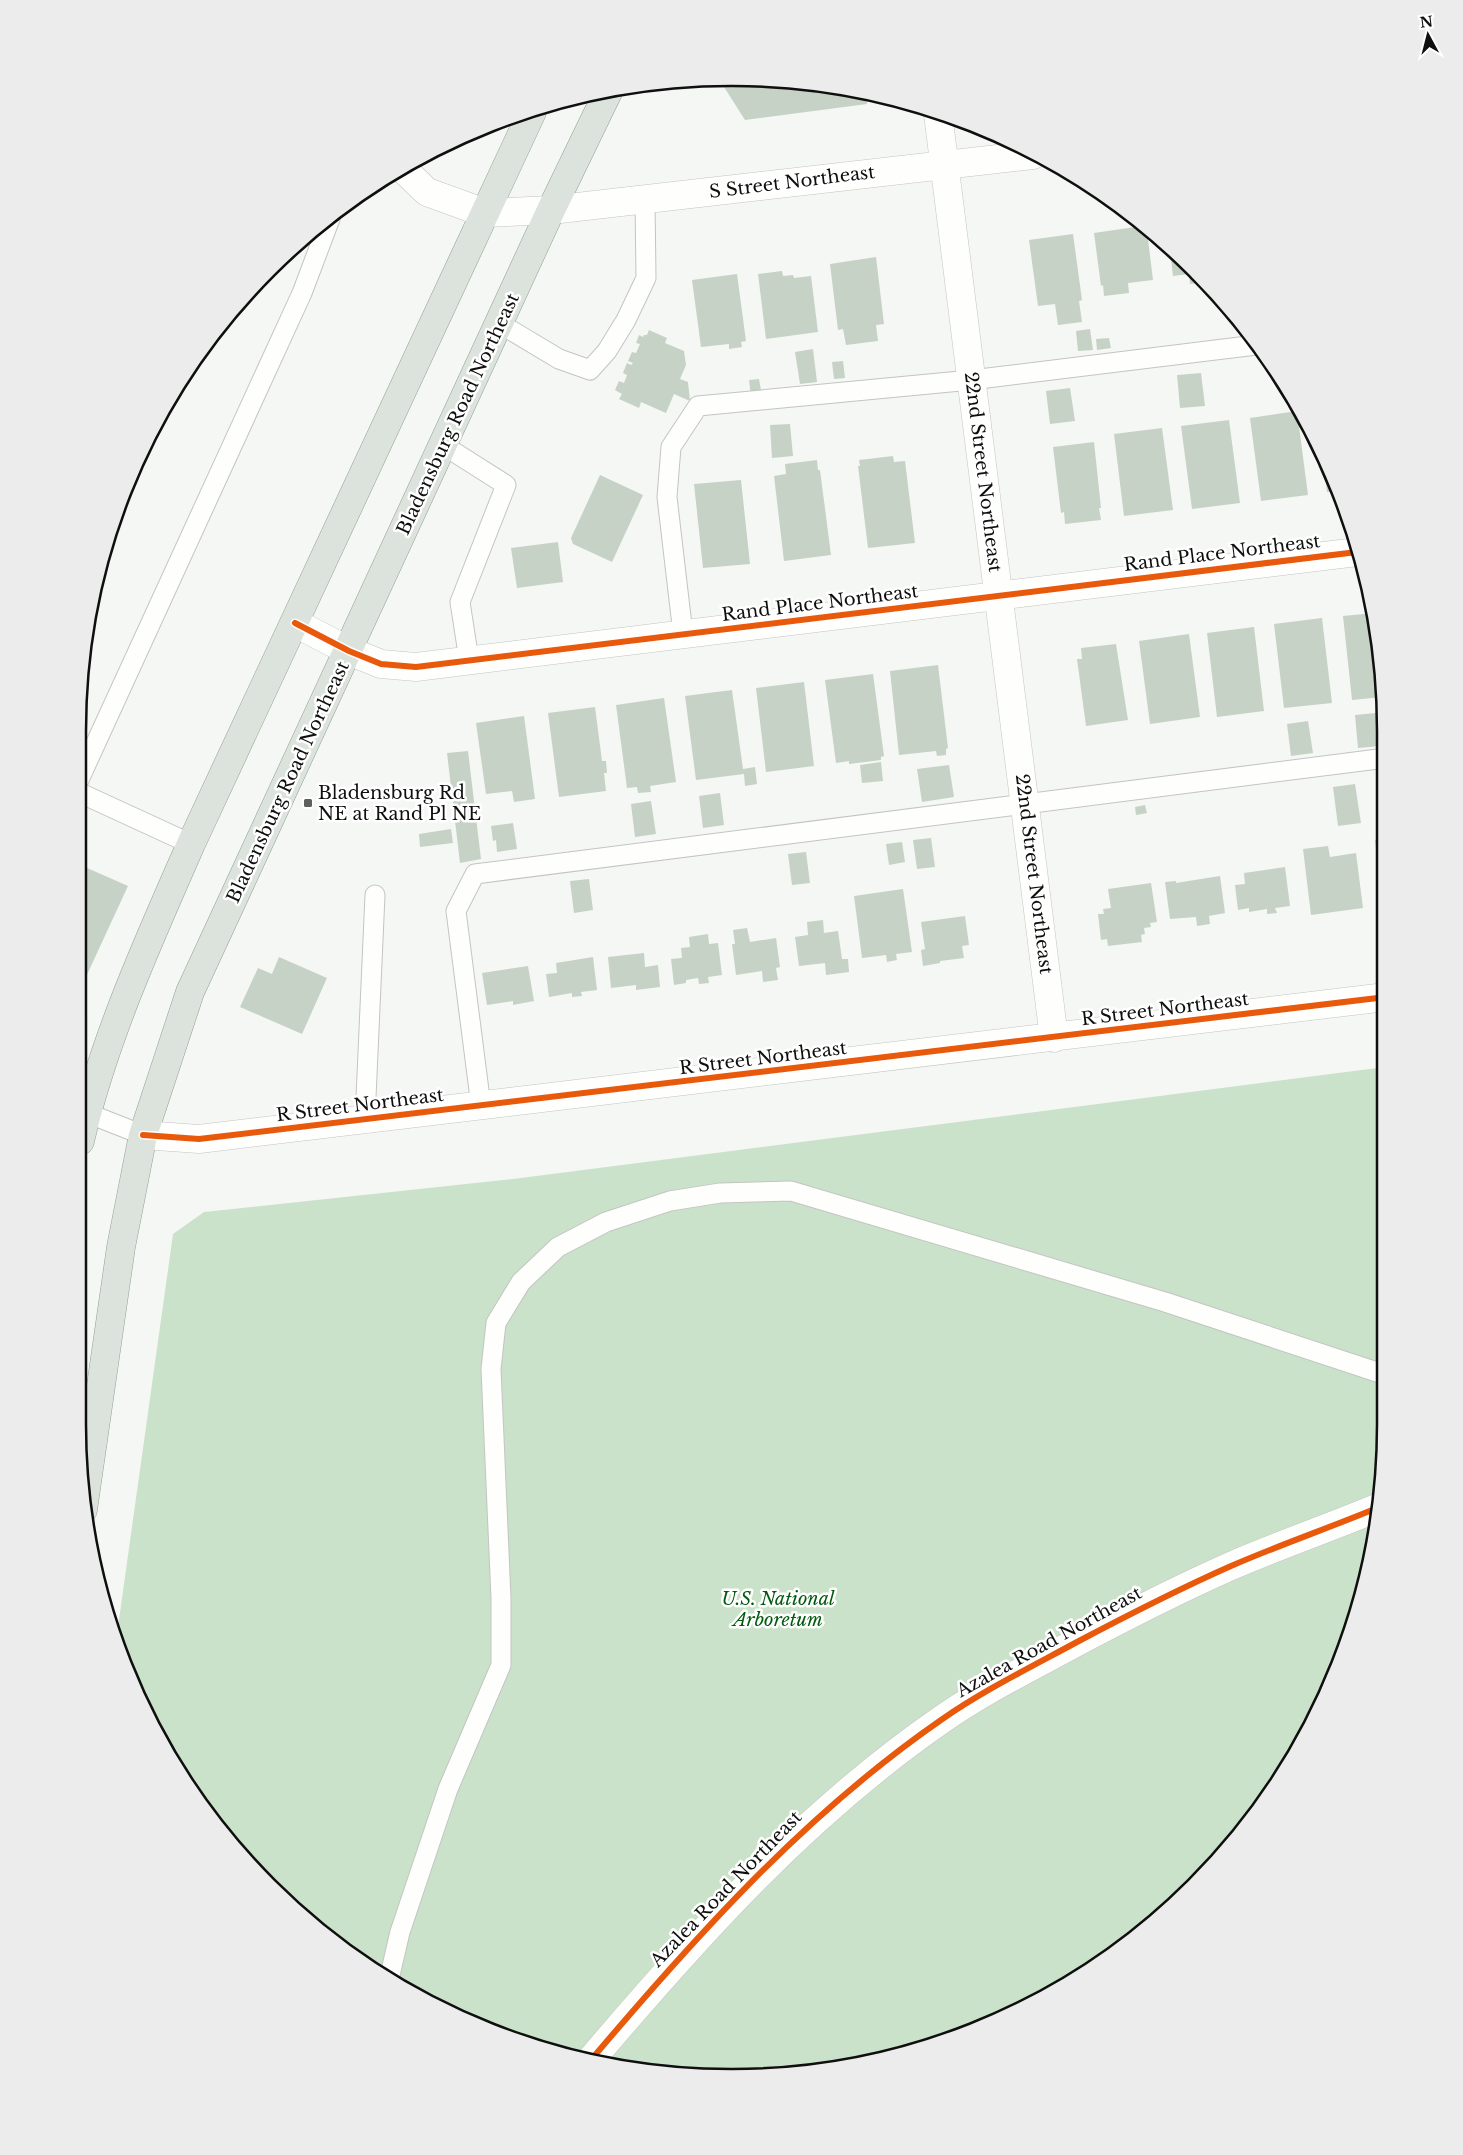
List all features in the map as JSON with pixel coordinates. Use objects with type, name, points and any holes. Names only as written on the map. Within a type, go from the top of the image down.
[{"type":"main road","name":"Bladensburg Road Northeast","points":[[89,1472],[122,1247],[142,1135],[190,992],[551,210],[604,99]]},
{"type":"main road","points":[[86,1107],[139,961],[191,844],[529,119]]},
{"type":"street","name":"22nd Street Northeast","points":[[939,120],[1054,1038]]},
{"type":"street","name":"S Street Northeast","points":[[485,212],[551,210],[1021,155]]},
{"type":"street","points":[[408,174],[427,192],[485,212]]},
{"type":"street","name":"Rand Place Northeast","points":[[295,623],[349,651],[380,664],[416,667],[1352,553]]},
{"type":"street","name":"R Street Northeast","points":[[142,1135],[199,1139],[1377,998]]},
{"type":"street","name":"Azalea Road Northeast","points":[[596,2054],[665,1973],[787,1846],[860,1781],[932,1726],[1017,1673],[1178,1590],[1232,1566],[1371,1511]]},
{"type":"lane","points":[[499,323],[559,359],[590,370],[607,351],[626,320],[646,278],[644,200]]},
{"type":"lane","points":[[86,765],[302,293],[326,231]]},
{"type":"lane","points":[[684,634],[667,497],[671,447],[698,406],[971,380],[1248,346]]},
{"type":"lane","points":[[443,445],[506,485],[460,602],[469,660]]},
{"type":"lane","points":[[481,1106],[456,911],[475,874],[1377,759]]},
{"type":"lane","points":[[86,796],[191,844]]},
{"type":"lane","points":[[364,1120],[370,1035],[375,895]]},
{"type":"lane","points":[[86,1113],[142,1135]]},
{"type":"lane","points":[[391,1971],[400,1932],[448,1789],[501,1665],[501,1598],[491,1369],[496,1323],[521,1282],[558,1247],[606,1222],[670,1201],[720,1193],[791,1191],[1165,1302],[1377,1372]]},
{"type":"green space","name":"U.S. National Arboretum","points":[[1377,1068],[1377,1424],[1371,1508],[1355,1591],[1343,1631],[1328,1670],[1310,1709],[1268,1782],[1217,1849],[1157,1909],[1090,1960],[1054,1982],[978,2020],[939,2035],[899,2047],[816,2063],[732,2069],[689,2067],[647,2063],[564,2047],[524,2035],[446,2002],[373,1960],[339,1935],[306,1909],[246,1849],[195,1782],[173,1746],[135,1670],[118,1625],[173,1234],[204,1212],[513,1179]]},
{"type":"building","points":[[724,86],[816,92],[867,101],[867,104],[745,120]]},
{"type":"building","points":[[1133,227],[1148,239],[1153,280],[1128,283],[1129,293],[1104,296],[1094,233]]},
{"type":"building","points":[[1073,234],[1082,300],[1079,301],[1082,322],[1058,325],[1055,304],[1038,306],[1029,240]]},
{"type":"building","points":[[876,257],[884,324],[876,325],[878,341],[846,345],[843,329],[838,330],[830,264]]},
{"type":"building","points":[[1171,259],[1187,274],[1173,276]]},
{"type":"building","points":[[782,271],[783,276],[793,275],[794,278],[811,276],[818,332],[766,339],[758,274]]},
{"type":"building","points":[[737,274],[746,341],[741,342],[742,347],[729,349],[729,344],[701,347],[692,280]]},
{"type":"building","points":[[1189,276],[1196,283],[1190,284]]},
{"type":"building","points":[[1090,329],[1093,350],[1078,351],[1076,331]]},
{"type":"building","points":[[649,330],[667,338],[665,343],[684,351],[686,365],[680,379],[688,382],[690,401],[674,394],[666,413],[641,402],[639,408],[619,399],[622,394],[615,390],[619,381],[624,383],[627,375],[623,373],[627,363],[631,365],[633,363],[628,361],[632,352],[636,353],[640,344],[636,343],[639,335],[643,337],[647,335]]},
{"type":"building","points":[[1109,338],[1111,348],[1097,350],[1096,339]]},
{"type":"building","points":[[813,349],[817,382],[800,384],[795,352]]},
{"type":"building","points":[[843,361],[845,378],[834,379],[832,362]]},
{"type":"building","points":[[1201,373],[1205,406],[1180,408],[1177,375]]},
{"type":"building","points":[[759,379],[762,396],[751,397],[749,380]]},
{"type":"building","points":[[1070,388],[1075,421],[1050,424],[1046,391]]},
{"type":"building","points":[[1292,412],[1299,425],[1308,495],[1261,501],[1250,418]]},
{"type":"building","points":[[1229,420],[1240,503],[1192,509],[1181,426]]},
{"type":"building","points":[[790,424],[793,456],[772,458],[770,425]]},
{"type":"building","points":[[1162,428],[1173,510],[1124,516],[1114,434]]},
{"type":"building","points":[[1094,442],[1101,520],[1065,524],[1064,512],[1061,513],[1053,447]]},
{"type":"building","points":[[893,456],[894,462],[905,461],[915,543],[868,548],[858,466],[860,466],[859,460]]},
{"type":"building","points":[[817,460],[818,470],[820,470],[831,555],[784,561],[774,476],[786,474],[785,464]]},
{"type":"building","points":[[600,475],[643,495],[612,562],[573,544],[571,538]]},
{"type":"building","points":[[741,480],[750,564],[703,568],[694,484]]},
{"type":"building","points":[[1326,480],[1331,492],[1327,492]]},
{"type":"building","points":[[558,542],[563,582],[517,588],[511,548]]},
{"type":"building","points":[[1365,614],[1371,647],[1375,698],[1352,700],[1343,616]]},
{"type":"building","points":[[1322,618],[1332,703],[1284,708],[1274,624]]},
{"type":"building","points":[[1254,627],[1264,711],[1217,717],[1207,633]]},
{"type":"building","points":[[1189,634],[1200,717],[1150,724],[1139,641]]},
{"type":"building","points":[[1116,644],[1128,720],[1086,726],[1077,659],[1082,659],[1081,648]]},
{"type":"building","points":[[938,665],[948,748],[946,749],[946,755],[937,756],[936,751],[899,755],[890,671]]},
{"type":"building","points":[[873,674],[884,756],[881,757],[881,760],[849,764],[849,761],[836,763],[825,680]]},
{"type":"building","points":[[804,682],[814,766],[766,772],[756,688]]},
{"type":"building","points":[[732,690],[743,769],[755,767],[757,784],[745,786],[744,774],[696,780],[685,696]]},
{"type":"building","points":[[664,698],[676,782],[650,786],[651,792],[638,793],[637,787],[627,788],[616,705]]},
{"type":"building","points":[[595,707],[602,761],[606,761],[607,773],[604,773],[606,791],[559,797],[548,713]]},
{"type":"building","points":[[1376,713],[1377,746],[1358,748],[1355,715]]},
{"type":"building","points":[[524,716],[535,799],[514,802],[512,791],[486,794],[476,723]]},
{"type":"building","points":[[1308,721],[1313,753],[1291,756],[1287,724]]},
{"type":"building","points":[[468,751],[481,859],[460,863],[447,753]]},
{"type":"building","points":[[881,762],[883,781],[862,783],[860,765]]},
{"type":"building","points":[[949,765],[954,797],[922,802],[917,769]]},
{"type":"building","points":[[1355,784],[1361,823],[1338,826],[1333,787]]},
{"type":"building","points":[[720,793],[724,825],[703,828],[699,796]]},
{"type":"building","points":[[651,801],[656,834],[635,837],[631,804]]},
{"type":"building","points":[[1145,805],[1147,813],[1136,815],[1135,807]]},
{"type":"building","points":[[513,823],[517,849],[497,852],[496,840],[493,841],[491,826]]},
{"type":"building","points":[[451,829],[453,843],[420,847],[419,834]]},
{"type":"building","points":[[931,838],[935,867],[917,869],[913,840]]},
{"type":"building","points":[[1375,840],[1377,840],[1377,857]]},
{"type":"building","points":[[902,842],[905,862],[889,865],[886,844]]},
{"type":"building","points":[[1328,846],[1330,857],[1356,853],[1363,908],[1311,915],[1303,849]]},
{"type":"building","points":[[806,852],[810,883],[792,885],[788,854]]},
{"type":"building","points":[[1285,867],[1290,906],[1275,908],[1277,913],[1267,914],[1267,909],[1249,912],[1249,908],[1238,910],[1235,885],[1245,884],[1244,873]]},
{"type":"building","points":[[86,868],[128,886],[86,977]]},
{"type":"building","points":[[1220,876],[1225,913],[1209,916],[1210,924],[1197,926],[1196,917],[1170,919],[1165,882],[1176,881],[1176,883]]},
{"type":"building","points":[[589,879],[593,910],[574,913],[570,881]]},
{"type":"building","points":[[1151,883],[1157,922],[1150,923],[1151,927],[1144,928],[1145,934],[1141,935],[1142,942],[1108,946],[1107,939],[1101,940],[1098,914],[1104,914],[1103,909],[1111,908],[1108,889]]},
{"type":"building","points":[[903,889],[912,952],[896,954],[897,960],[887,962],[886,955],[862,958],[854,896]]},
{"type":"building","points":[[965,916],[969,945],[962,946],[964,958],[940,961],[940,963],[923,966],[921,950],[925,949],[921,922]]},
{"type":"building","points":[[823,920],[824,933],[838,931],[842,959],[848,959],[849,972],[826,975],[825,963],[799,966],[795,937],[808,935],[807,922]]},
{"type":"building","points":[[747,928],[750,942],[776,938],[780,967],[776,968],[778,980],[763,982],[762,971],[736,975],[732,944],[735,944],[733,930]]},
{"type":"building","points":[[708,934],[709,944],[718,943],[722,975],[708,977],[709,983],[699,984],[698,978],[674,985],[671,959],[682,958],[681,948],[690,947],[689,937]]},
{"type":"building","points":[[644,953],[645,967],[658,965],[660,987],[636,990],[636,985],[611,988],[608,957]]},
{"type":"building","points":[[279,957],[327,978],[302,1034],[240,1007],[258,968],[272,974]]},
{"type":"building","points":[[593,957],[597,990],[581,992],[582,996],[572,997],[572,993],[549,997],[546,974],[557,973],[556,963]]},
{"type":"building","points":[[528,966],[534,1001],[513,1005],[513,1001],[487,1005],[482,973]]},
{"type":"cycle path","points":[[295,623],[349,651],[381,664],[416,667],[1352,553]]},
{"type":"cycle path","points":[[143,1135],[199,1139],[1377,998]]},
{"type":"cycle path","points":[[596,2054],[670,1968],[754,1879],[798,1836],[844,1795],[941,1720],[1008,1679],[1173,1593],[1249,1558],[1371,1511]]},
{"type":"place","name":"Bladensburg Rd NE at Rand Pl NE","points":[[308,803]]}]
